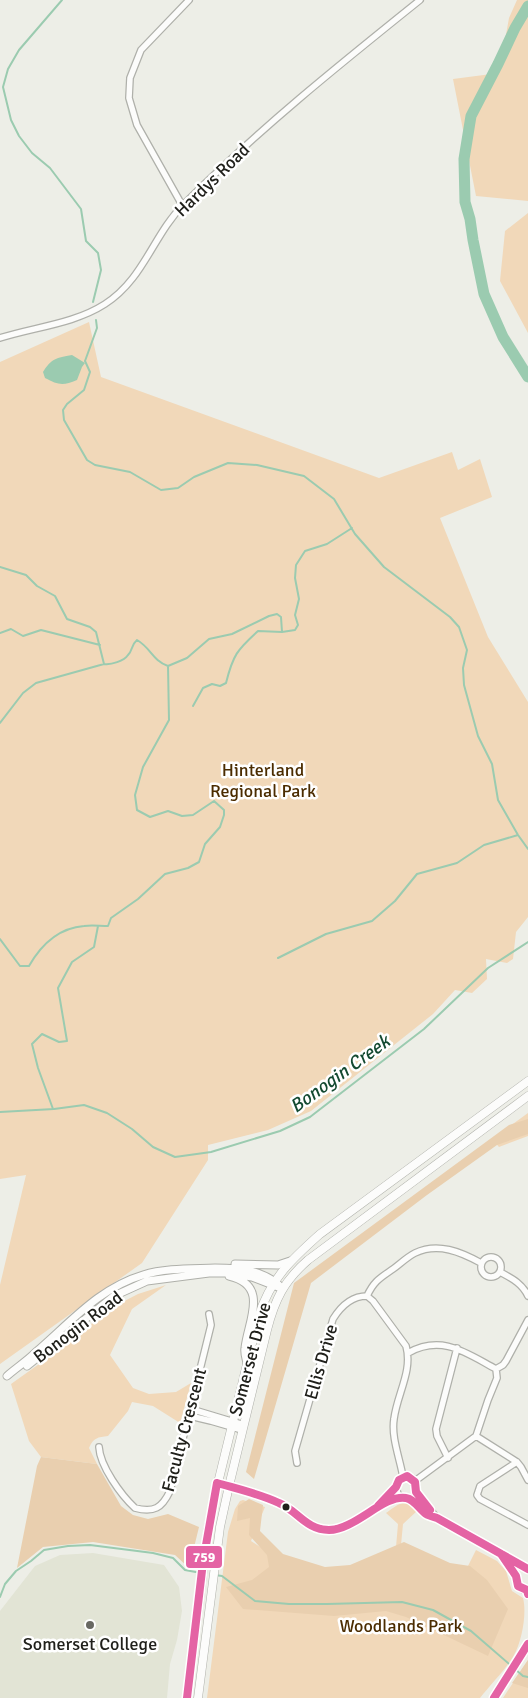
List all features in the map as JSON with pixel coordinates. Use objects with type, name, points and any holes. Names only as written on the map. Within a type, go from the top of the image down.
[{"type":"main road","name":"Somerset Drive","points":[[187,1698],[203,1562],[217,1483],[259,1315],[273,1283],[290,1261],[320,1234],[528,1081]]},
{"type":"main road","name":"Somerset Drive","points":[[198,1698],[215,1564],[229,1486],[269,1322],[282,1288],[308,1260],[528,1096]]},
{"type":"main road","points":[[492,1108],[499,1118]]},
{"type":"street","points":[[182,205],[137,125],[129,98],[130,78],[141,50],[189,0]]},
{"type":"street","name":"Hardys Road","points":[[0,338],[65,321],[106,304],[137,274],[165,228],[182,205],[316,84],[420,0]]},
{"type":"street","points":[[403,1477],[393,1420],[408,1364],[408,1354],[406,1346],[373,1301],[367,1296],[372,1284],[411,1256],[420,1252],[451,1249],[481,1263]]},
{"type":"street","points":[[486,1258],[496,1258],[500,1262],[500,1272],[495,1276],[488,1277],[480,1269],[481,1263],[486,1258]]},
{"type":"street","points":[[201,1271],[215,1265],[278,1264],[290,1261]]},
{"type":"street","points":[[201,1271],[234,1278],[243,1282],[251,1290],[254,1296],[254,1306],[244,1349],[247,1363]]},
{"type":"street","name":"Bonogin Road","points":[[3,1378],[37,1352],[69,1321],[98,1297],[123,1282],[154,1273],[201,1271],[234,1273],[273,1283],[282,1288]]},
{"type":"street","name":"Bonogin Road","points":[[3,1378],[30,1364],[114,1296],[147,1281],[201,1271]]},
{"type":"street","points":[[500,1272],[522,1286],[528,1296]]},
{"type":"street","points":[[69,1321],[75,1323],[99,1303],[114,1296]]},
{"type":"street","name":"Ellis Drive","points":[[296,1463],[295,1451],[333,1320],[338,1310],[356,1296],[367,1296]]},
{"type":"street","name":"Faculty Crescent","points":[[99,1447],[103,1464],[130,1504],[140,1509],[156,1508],[165,1502],[170,1491],[190,1416],[211,1325],[209,1314]]},
{"type":"street","points":[[496,1369],[506,1361],[528,1320]]},
{"type":"street","points":[[408,1354],[419,1347],[442,1344],[457,1348],[496,1369]]},
{"type":"street","points":[[448,1458],[436,1430],[457,1348]]},
{"type":"street","points":[[415,1481],[476,1436],[497,1378],[496,1369]]},
{"type":"street","points":[[191,1409],[243,1427]]},
{"type":"street","points":[[190,1416],[232,1424]]},
{"type":"street","points":[[476,1436],[517,1462],[528,1480]]},
{"type":"street","points":[[517,1462],[480,1486],[477,1495],[480,1499],[528,1525]]},
{"type":"street","points":[[377,1507],[396,1487],[398,1480],[403,1477],[410,1477],[417,1484],[416,1492],[409,1498]]},
{"type":"street","points":[[217,1483],[282,1504],[314,1528],[330,1530],[350,1525],[377,1507],[401,1497],[409,1498],[428,1515],[437,1518],[527,1569]]},
{"type":"street","points":[[396,1487],[396,1491],[401,1497]]},
{"type":"street","points":[[416,1492],[437,1518]]},
{"type":"street","points":[[502,1554],[516,1576]]},
{"type":"street","points":[[527,1569],[519,1571],[516,1576],[516,1583],[528,1591]]},
{"type":"street","points":[[494,1698],[528,1644]]},
{"type":"shaded area","points":[[72,355],[85,363],[77,380],[61,384],[45,378],[43,372],[52,361]]},
{"type":"shaded area","points":[[528,1119],[528,1134],[497,1145],[427,1195],[311,1283],[254,1479],[246,1472],[294,1283],[509,1125]]},
{"type":"shaded area","points":[[41,1457],[97,1464],[121,1506],[133,1515],[148,1519],[168,1514],[199,1527],[189,1568],[175,1555],[93,1542],[43,1547],[17,1568],[37,1466]]},
{"type":"shaded area","points":[[249,1499],[263,1505],[260,1531],[283,1554],[325,1567],[350,1565],[404,1542],[450,1563],[470,1566],[487,1580],[508,1609],[488,1656],[406,1617],[386,1611],[334,1616],[243,1609],[226,1587],[252,1580],[269,1567],[267,1555],[249,1535],[250,1518],[237,1521],[238,1506]]},
{"type":"shaded area","name":"Somerset College","points":[[93,1553],[164,1565],[179,1587],[182,1611],[177,1640],[170,1664],[167,1698],[0,1698],[0,1611],[35,1566],[60,1555]]},
{"type":"shaded area","points":[[528,1660],[528,1688],[512,1683]]},
{"type":"green space","points":[[517,0],[528,0],[528,201],[476,196],[453,79],[499,73],[509,18]]},
{"type":"green space","points":[[528,213],[528,333],[500,281],[505,231]]},
{"type":"green space","name":"Hinterland Regional Park","points":[[89,322],[101,377],[379,478],[452,452],[458,470],[480,459],[492,497],[440,518],[488,637],[528,702],[528,917],[516,932],[513,959],[507,963],[486,959],[487,979],[472,993],[455,990],[433,1014],[311,1111],[268,1130],[208,1145],[208,1160],[142,1263],[0,1364],[0,1285],[26,1175],[0,1179],[0,362]]},
{"type":"green space","points":[[528,1113],[528,1136],[499,1147],[492,1139]]},
{"type":"green space","points":[[166,1285],[132,1309],[110,1355],[133,1388],[149,1394],[176,1392],[191,1383],[180,1423],[153,1406],[132,1402],[128,1411],[108,1436],[101,1437],[92,1442],[89,1448],[97,1464],[41,1457],[29,1441],[11,1384],[70,1342],[109,1309],[138,1294]]},
{"type":"green space","name":"Woodlands Park","points":[[243,1500],[265,1507],[251,1541],[279,1559],[311,1570],[353,1570],[396,1547],[398,1524],[386,1513],[402,1503],[409,1504],[417,1511],[403,1524],[401,1545],[465,1572],[476,1550],[497,1561],[506,1571],[512,1591],[523,1598],[524,1604],[523,1627],[514,1655],[480,1698],[207,1698],[228,1532],[235,1509],[240,1501]]},
{"type":"green space","points":[[528,1660],[528,1698],[503,1698]]},
{"type":"waterway","points":[[62,0],[19,50],[8,69],[3,87],[11,120],[19,136],[32,153],[50,168],[81,209],[86,241],[98,253],[101,270],[93,302]]},
{"type":"waterway","points":[[528,6],[471,116],[464,159],[465,202],[484,294],[503,337],[528,377]]},
{"type":"waterway","points":[[85,361],[97,328],[96,320]]},
{"type":"waterway","points":[[85,361],[90,372],[84,390],[67,404],[63,410],[64,420],[87,460],[95,465],[130,472],[161,490],[178,488],[194,477],[228,463],[257,465],[304,476],[334,499],[355,534],[384,567],[450,617],[459,627],[467,650],[463,668],[464,685],[478,736],[492,764],[498,800],[528,849]]},
{"type":"waterway","points":[[193,706],[203,688],[212,684],[220,686],[226,683],[237,654],[245,643],[258,631],[282,632],[295,630],[298,625],[295,615],[299,599],[295,578],[296,565],[305,551],[327,544],[352,528]]},
{"type":"waterway","points":[[0,567],[26,575],[37,586],[55,596],[67,619],[90,627],[96,632],[104,664]]},
{"type":"waterway","points":[[0,723],[23,693],[36,683],[120,661],[130,653],[137,640],[158,661],[168,666],[187,658],[209,639],[232,634],[269,616],[277,614],[281,617],[282,632]]},
{"type":"waterway","points":[[0,633],[11,629],[23,636],[41,630],[100,645]]},
{"type":"waterway","points":[[0,939],[20,966],[29,966],[39,951],[58,934],[75,927],[108,926],[111,918],[138,899],[165,874],[188,868],[199,862],[205,844],[220,827],[224,815],[224,810],[214,801],[193,815],[182,816],[168,811],[150,817],[137,810],[135,795],[143,767],[169,720],[168,666]]},
{"type":"waterway","points":[[278,958],[326,934],[372,921],[395,901],[417,874],[457,863],[484,845],[518,835]]},
{"type":"waterway","points":[[53,1109],[38,1068],[32,1044],[42,1034],[59,1042],[67,1041],[58,988],[72,962],[94,947],[98,926]]},
{"type":"waterway","name":"Bonogin Creek","points":[[0,1112],[84,1105],[107,1113],[132,1129],[153,1147],[175,1157],[211,1152],[280,1131],[310,1117],[424,1029],[488,968],[528,942]]},
{"type":"waterway","points":[[0,1597],[5,1584],[16,1571],[44,1550],[68,1546],[90,1545],[153,1553],[173,1558],[185,1570],[201,1573]]},
{"type":"waterway","points":[[215,1575],[222,1576],[255,1601],[289,1604],[402,1602],[433,1610],[471,1631],[523,1676],[528,1677]]},
{"type":"transit line","name":"759","points":[[378,1506],[396,1487],[399,1480],[407,1476],[415,1482],[416,1492],[430,1510]]},
{"type":"transit line","name":"759","points":[[187,1698],[203,1562],[217,1483],[272,1500],[286,1506],[308,1524],[329,1530],[349,1524],[388,1501],[406,1498],[414,1502],[426,1514],[437,1518],[528,1569]]},
{"type":"transit line","name":"759","points":[[501,1554],[516,1576],[518,1586],[527,1590],[528,1594]]},
{"type":"transit line","name":"759","points":[[494,1698],[528,1644]]},
{"type":"place","name":"Somerset College","points":[[90,1625]]}]
